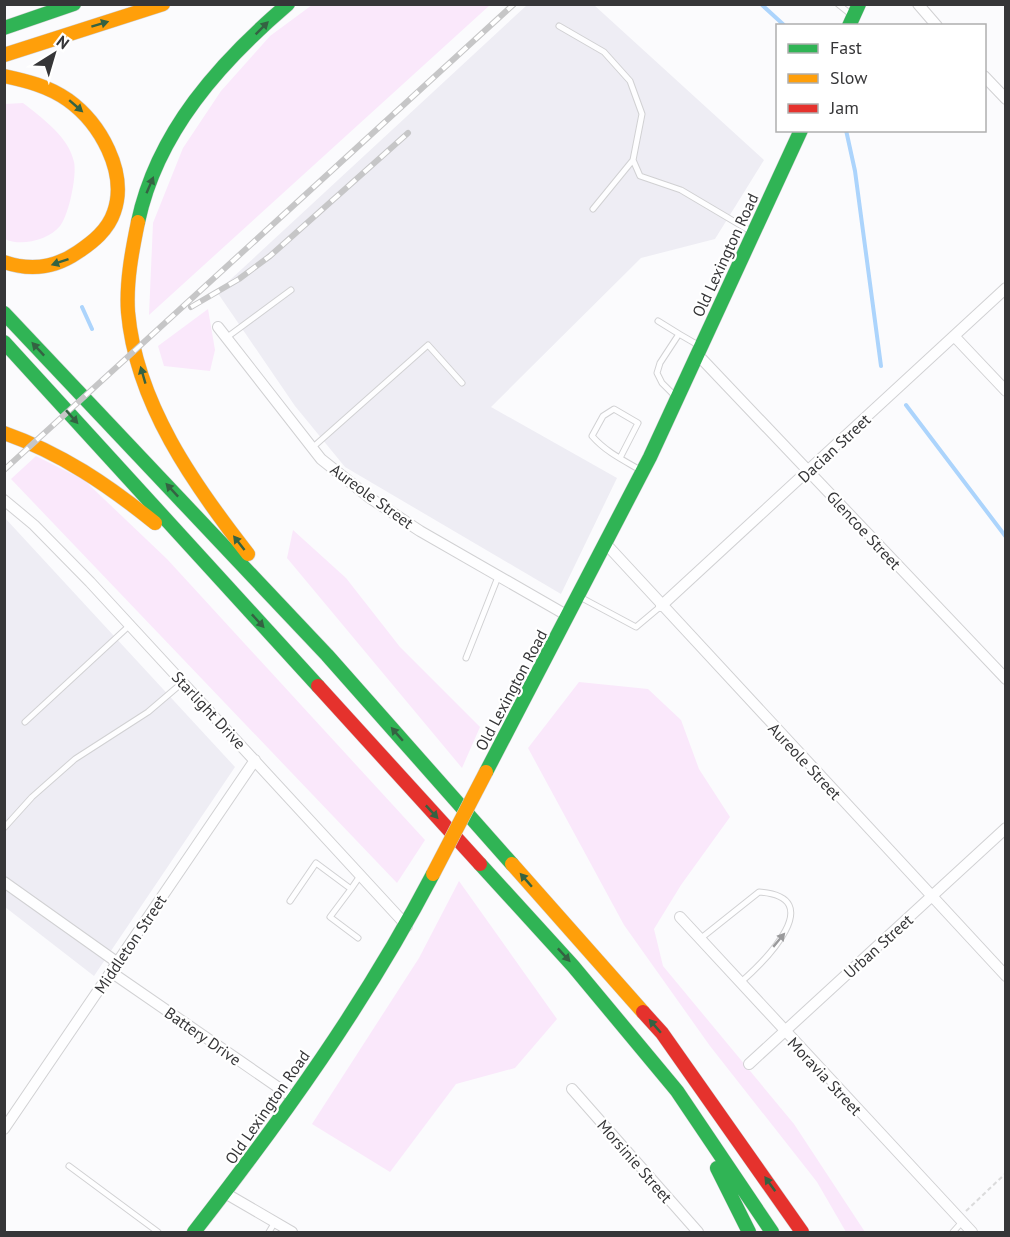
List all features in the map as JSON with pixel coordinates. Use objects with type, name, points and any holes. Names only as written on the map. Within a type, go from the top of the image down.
[{"type":"main road","points":[[4,28],[74,4]]},
{"type":"main road","points":[[4,55],[163,4]]},
{"type":"main road","points":[[288,4],[232,58],[183,117],[161,157],[143,201],[130,253],[127,296],[132,338],[147,388],[169,438],[216,514],[327,655]]},
{"type":"main road","points":[[4,76],[44,85],[68,99],[87,116],[109,147],[116,170],[117,186],[115,205],[105,229],[81,253],[59,264],[40,267],[4,262]]},
{"type":"main road","name":"Old Lexington Road","points":[[194,1233],[295,1099],[407,926],[643,472],[800,132]]},
{"type":"main road","points":[[4,313],[327,655],[662,1033],[802,1233]]},
{"type":"main road","points":[[4,342],[573,966],[677,1091],[772,1233]]},
{"type":"main road","points":[[4,434],[33,442],[82,467],[204,563]]},
{"type":"main road","points":[[677,1091],[749,1233]]},
{"type":"street","points":[[918,4],[935,24]]},
{"type":"street","points":[[986,78],[1005,99]]},
{"type":"street","name":"Dacian Street","points":[[662,606],[1005,288]]},
{"type":"street","name":"Aureole Street","points":[[218,327],[321,459],[370,498],[420,531],[568,616]]},
{"type":"street","points":[[954,336],[1005,391]]},
{"type":"street","name":"Glencoe Street","points":[[700,350],[809,472],[1005,679]]},
{"type":"street","name":"Starlight Drive","points":[[4,500],[34,525],[130,625],[407,926]]},
{"type":"street","name":"Aureole Street","points":[[606,544],[1005,976]]},
{"type":"street","name":"Middleton Street","points":[[4,1129],[255,760]]},
{"type":"street","name":"Urban Street","points":[[749,1064],[1005,828]]},
{"type":"street","name":"Battery Drive","points":[[4,882],[114,967],[295,1099]]},
{"type":"street","name":"Moravia Street","points":[[680,917],[784,1032],[964,1216],[972,1233]]},
{"type":"street","name":"Morsinie Street","points":[[572,1089],[698,1233]]},
{"type":"street","points":[[225,1193],[272,1227],[292,1233]]},
{"type":"lane","points":[[838,4],[854,15]]},
{"type":"lane","points":[[560,26],[604,52],[630,81],[642,114],[633,160],[594,208]]},
{"type":"lane","points":[[633,160],[639,176],[681,190],[754,233]]},
{"type":"lane","points":[[226,338],[291,290]]},
{"type":"lane","points":[[658,321],[700,350]]},
{"type":"lane","points":[[678,398],[662,383],[657,373],[660,363],[679,334]]},
{"type":"lane","points":[[312,448],[428,345],[462,383]]},
{"type":"lane","points":[[620,458],[638,423],[615,409],[603,416],[592,436],[603,448],[643,472]]},
{"type":"lane","points":[[466,658],[499,575]]},
{"type":"lane","points":[[579,596],[636,627],[662,606]]},
{"type":"lane","points":[[25,722],[130,625]]},
{"type":"lane","points":[[4,828],[32,796],[75,759],[148,712],[183,682]]},
{"type":"lane","points":[[290,901],[316,863],[351,889]]},
{"type":"lane","points":[[358,938],[330,917],[361,875]]},
{"type":"lane","points":[[699,939],[759,892],[774,893],[783,898],[790,907],[791,917],[788,930],[740,983]]},
{"type":"lane","points":[[69,1166],[158,1233]]},
{"type":"lane","points":[[953,1233],[964,1216]]},
{"type":"path","points":[[964,1216],[1005,1173]]},
{"type":"shaded area","points":[[312,5],[490,5],[149,315],[153,223],[183,148],[221,91],[270,36]]},
{"type":"shaded area","points":[[527,5],[594,5],[764,160],[715,239],[641,258],[491,407],[617,478],[561,594],[345,467],[295,406],[217,292]]},
{"type":"shaded area","points":[[23,103],[61,136],[71,153],[75,168],[69,204],[60,226],[42,238],[18,242],[5,239],[5,104]]},
{"type":"shaded area","points":[[208,309],[215,350],[210,371],[164,366],[158,346]]},
{"type":"shaded area","points":[[36,456],[84,480],[167,559],[425,840],[397,883],[11,479]]},
{"type":"shaded area","points":[[5,518],[235,767],[94,976],[5,907]]},
{"type":"shaded area","points":[[293,530],[346,578],[400,647],[480,727],[462,768],[287,558]]},
{"type":"shaded area","points":[[579,682],[648,689],[681,720],[699,769],[730,817],[681,885],[654,929],[663,966],[794,1124],[865,1232],[846,1232],[817,1182],[710,1046],[624,925],[528,748]]},
{"type":"shaded area","points":[[459,881],[557,1019],[515,1068],[456,1084],[390,1172],[312,1124],[419,958]]},
{"type":"waterway","points":[[761,4],[783,24]]},
{"type":"waterway","points":[[846,132],[855,171],[881,366]]},
{"type":"waterway","points":[[82,307],[92,329]]},
{"type":"waterway","points":[[906,405],[1006,537]]},
{"type":"railway","points":[[4,470],[514,4]]},
{"type":"railway","points":[[191,307],[239,279],[270,256],[408,133]]},
{"type":"traffic: fast","points":[[4,28],[74,4]]},
{"type":"traffic: fast","points":[[138,222],[147,189],[160,158],[195,101],[239,50],[288,4]]},
{"type":"traffic: fast","points":[[850,24],[859,4]]},
{"type":"traffic: fast","points":[[486,772],[650,457],[800,132]]},
{"type":"traffic: fast","points":[[4,313],[327,655],[512,864]]},
{"type":"traffic: fast","points":[[4,342],[318,686]]},
{"type":"traffic: fast","points":[[480,864],[573,966],[677,1091],[772,1232]]},
{"type":"traffic: fast","points":[[194,1232],[322,1058],[380,968],[433,874]]},
{"type":"traffic: fast","points":[[717,1168],[749,1232]]},
{"type":"traffic: slow","points":[[4,55],[163,4]]},
{"type":"traffic: slow","points":[[4,76],[45,88],[68,100],[80,110],[91,122],[108,150],[117,181],[114,212],[104,230],[89,244],[51,265],[33,267],[4,262]]},
{"type":"traffic: slow","points":[[138,222],[130,267],[128,312],[133,346],[143,378],[155,410],[188,471],[248,554]]},
{"type":"traffic: slow","points":[[4,433],[45,450],[83,471],[155,523]]},
{"type":"traffic: slow","points":[[433,874],[486,772]]},
{"type":"traffic: slow","points":[[512,864],[643,1012]]},
{"type":"traffic: jam","points":[[318,686],[480,864]]},
{"type":"traffic: jam","points":[[643,1012],[662,1033],[802,1232]]}]
